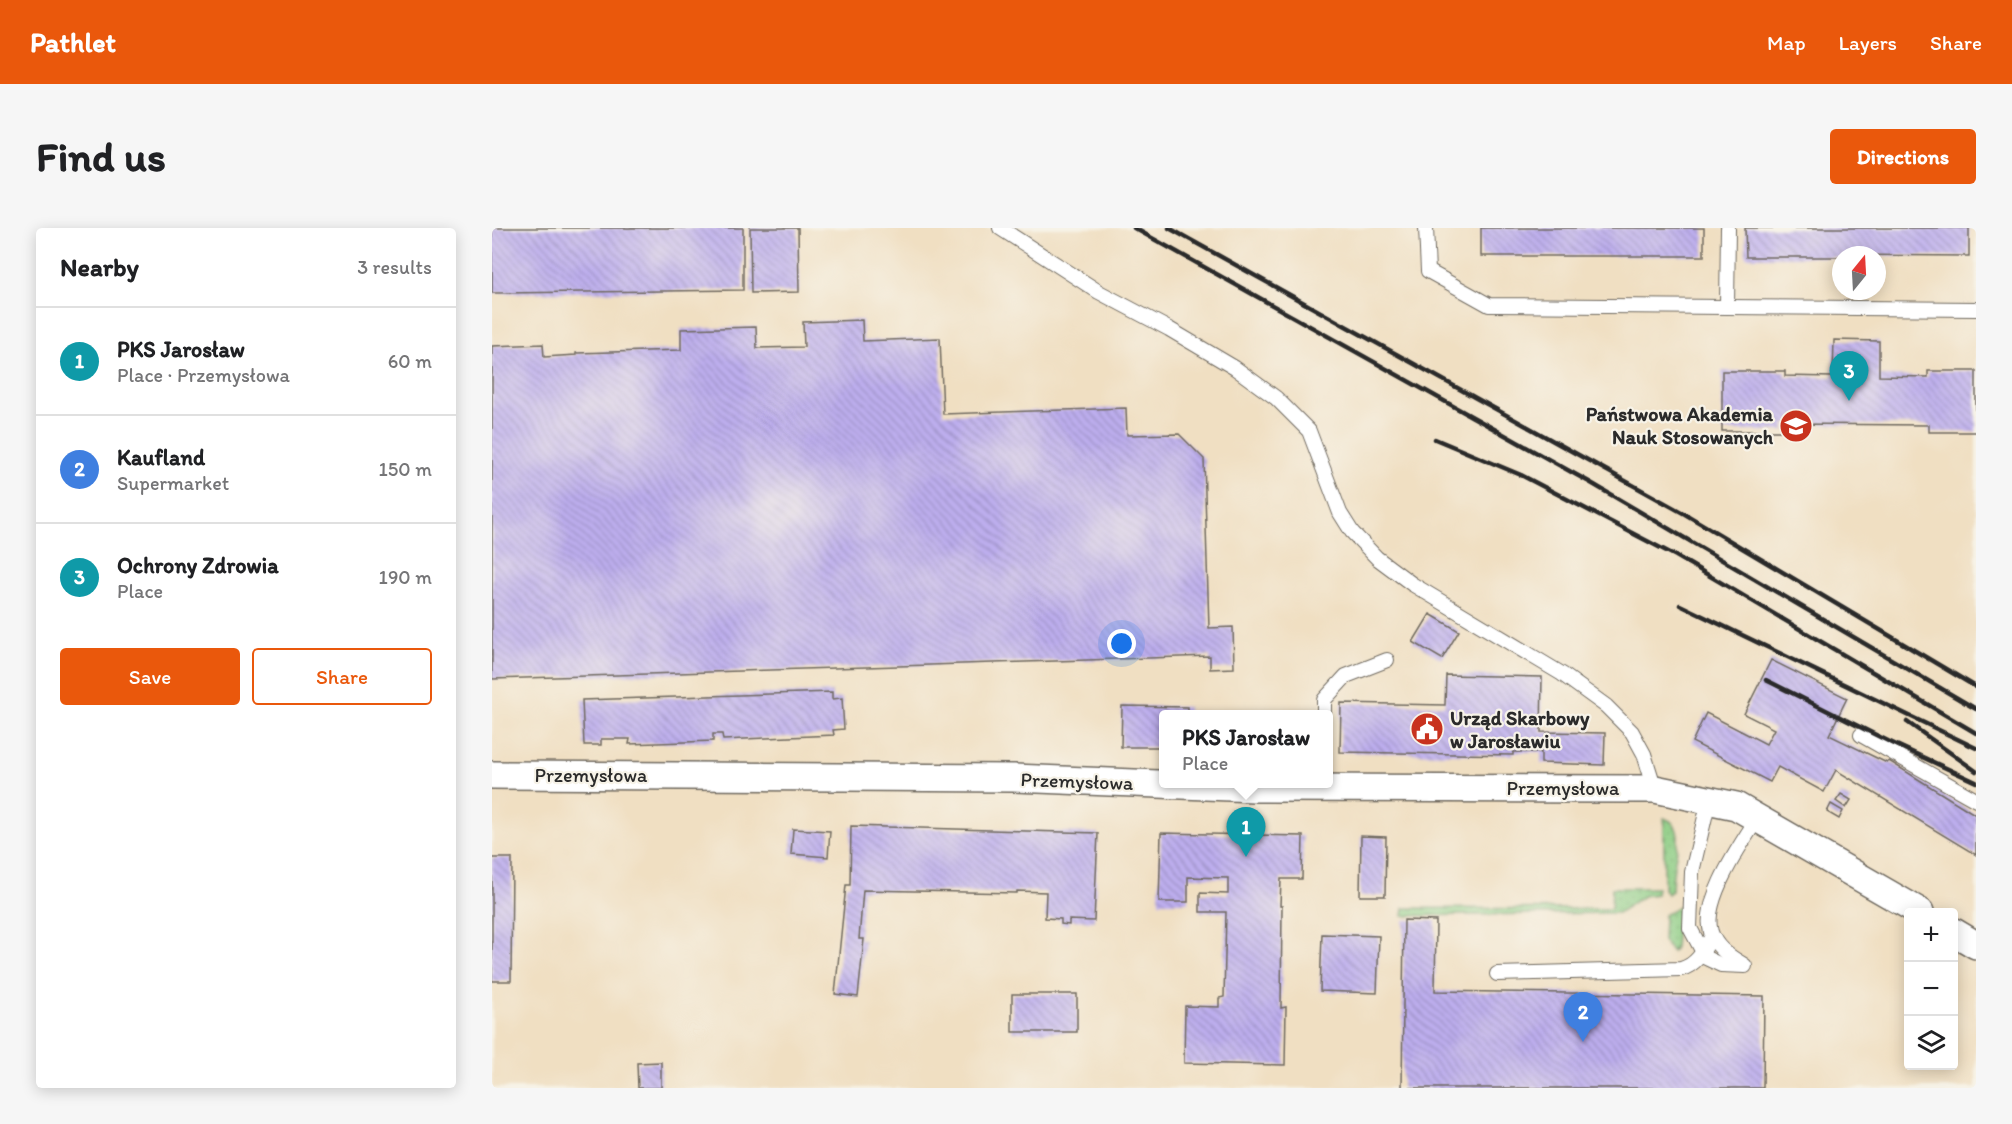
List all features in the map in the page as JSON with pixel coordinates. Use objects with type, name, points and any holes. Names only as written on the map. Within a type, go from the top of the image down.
[{"type":"street","name":"Przemysłowa","points":[[492,775],[1014,778],[1159,784]]},
{"type":"street","name":"Przemysłowa","points":[[1333,786],[1655,789],[1709,800],[1736,807],[1913,908]]},
{"type":"street","points":[[1958,935],[1976,945]]},
{"type":"lane","points":[[1000,228],[1099,292],[1169,329],[1235,368],[1276,398],[1309,431],[1340,513],[1352,532],[1377,558],[1412,584],[1562,674],[1606,706],[1632,732],[1644,754],[1655,789]]},
{"type":"lane","points":[[1426,228],[1428,271],[1489,305],[1976,309]]},
{"type":"lane","points":[[1727,307],[1728,228]]},
{"type":"lane","points":[[1324,710],[1324,700],[1347,676],[1387,660]]},
{"type":"lane","points":[[1862,735],[1976,800]]},
{"type":"lane","points":[[1709,800],[1692,872],[1690,928],[1706,958],[1721,965],[1745,966],[1718,945],[1712,936],[1709,923],[1717,889],[1730,861],[1757,819]]},
{"type":"lane","points":[[1497,974],[1681,969],[1691,967],[1703,953],[1712,936]]},
{"type":"green space","points":[[1664,818],[1675,826],[1678,839],[1672,891],[1667,894],[1664,889]]},
{"type":"green space","points":[[1612,888],[1657,888],[1656,894],[1643,896],[1618,913],[1403,916],[1404,908],[1611,909]]},
{"type":"green space","points":[[1679,906],[1675,947],[1672,952],[1663,941],[1664,915]]},
{"type":"building","points":[[492,228],[743,228],[743,290],[492,293]]},
{"type":"building","points":[[750,228],[798,228],[799,292],[751,293]]},
{"type":"building","points":[[1481,228],[1704,228],[1704,256],[1481,256]]},
{"type":"building","points":[[1745,228],[1969,228],[1969,256],[1886,255],[1886,246],[1832,246],[1832,257],[1746,257]]},
{"type":"building","points":[[862,320],[863,341],[940,338],[943,414],[1126,408],[1127,435],[1179,434],[1204,459],[1209,628],[1233,627],[1234,668],[1210,669],[1210,656],[492,679],[492,346],[543,344],[544,357],[576,355],[576,353],[681,350],[681,329],[756,327],[757,348],[804,347],[803,322]]},
{"type":"building","points":[[1834,340],[1879,341],[1879,376],[1928,377],[1928,371],[1976,371],[1976,432],[1929,432],[1929,425],[1785,424],[1785,431],[1722,431],[1722,371],[1785,371],[1785,376],[1833,377]]},
{"type":"building","points":[[1430,614],[1459,631],[1442,659],[1413,642]]},
{"type":"building","points":[[1771,660],[1847,698],[1829,735],[1887,763],[1889,761],[1976,815],[1976,855],[1836,770],[1824,792],[1778,767],[1770,782],[1692,742],[1706,713],[1766,744],[1774,729],[1744,714]]},
{"type":"building","points":[[1446,675],[1542,677],[1541,732],[1605,733],[1604,765],[1541,763],[1541,752],[1513,752],[1513,755],[1340,752],[1341,703],[1445,705]]},
{"type":"building","points":[[832,692],[832,699],[842,698],[844,729],[833,730],[834,735],[723,740],[722,734],[713,734],[713,741],[629,744],[630,739],[601,739],[601,745],[584,745],[582,700]]},
{"type":"building","points":[[1122,706],[1188,707],[1188,710],[1159,710],[1159,747],[1121,747]]},
{"type":"building","points":[[1841,794],[1851,800],[1846,808],[1836,801]]},
{"type":"building","points":[[1831,804],[1843,811],[1839,819],[1827,812]]},
{"type":"building","points":[[851,826],[1098,833],[1094,921],[1069,920],[1069,925],[1061,924],[1061,919],[1045,918],[1046,892],[863,890],[859,939],[864,939],[858,997],[835,994],[846,885],[850,885]]},
{"type":"building","points":[[793,829],[830,831],[828,857],[791,854]]},
{"type":"building","points":[[1161,833],[1303,836],[1302,879],[1281,879],[1281,1008],[1286,1007],[1285,1065],[1184,1063],[1185,1006],[1219,1007],[1219,998],[1224,997],[1226,912],[1200,912],[1200,893],[1228,894],[1228,878],[1188,877],[1188,902],[1159,902]]},
{"type":"building","points":[[1361,836],[1386,837],[1385,896],[1360,896]]},
{"type":"building","points":[[492,858],[512,858],[511,981],[492,981]]},
{"type":"building","points":[[1404,920],[1436,921],[1435,991],[1764,996],[1763,1088],[1402,1088]]},
{"type":"building","points":[[1322,934],[1379,936],[1377,993],[1320,991]]},
{"type":"building","points":[[1012,994],[1077,994],[1077,1032],[1012,1032]]},
{"type":"building","points":[[661,1062],[661,1088],[638,1088],[637,1063]]},
{"type":"railway","points":[[1134,228],[1591,483],[1976,709]]},
{"type":"railway","points":[[1169,228],[1685,514],[1976,687]]},
{"type":"railway","points":[[1435,439],[1521,475],[1676,556],[1976,733]]},
{"type":"railway","points":[[1680,605],[1976,748]]},
{"type":"railway","points":[[1766,680],[1976,782]]},
{"type":"railway","points":[[1907,722],[1976,771]]},
{"type":"place","name":"Ochrony Zdrowia","points":[[1849,401]]},
{"type":"place","name":"Państwowa Akademia Nauk Stosowanych","points":[[1796,426]]},
{"type":"place","name":"Urząd Skarbowy w Jarosławiu","points":[[1427,729]]},
{"type":"place","name":"PKS Jarosław","points":[[1246,857]]},
{"type":"place","name":"Kaufland","points":[[1583,1042]]}]
